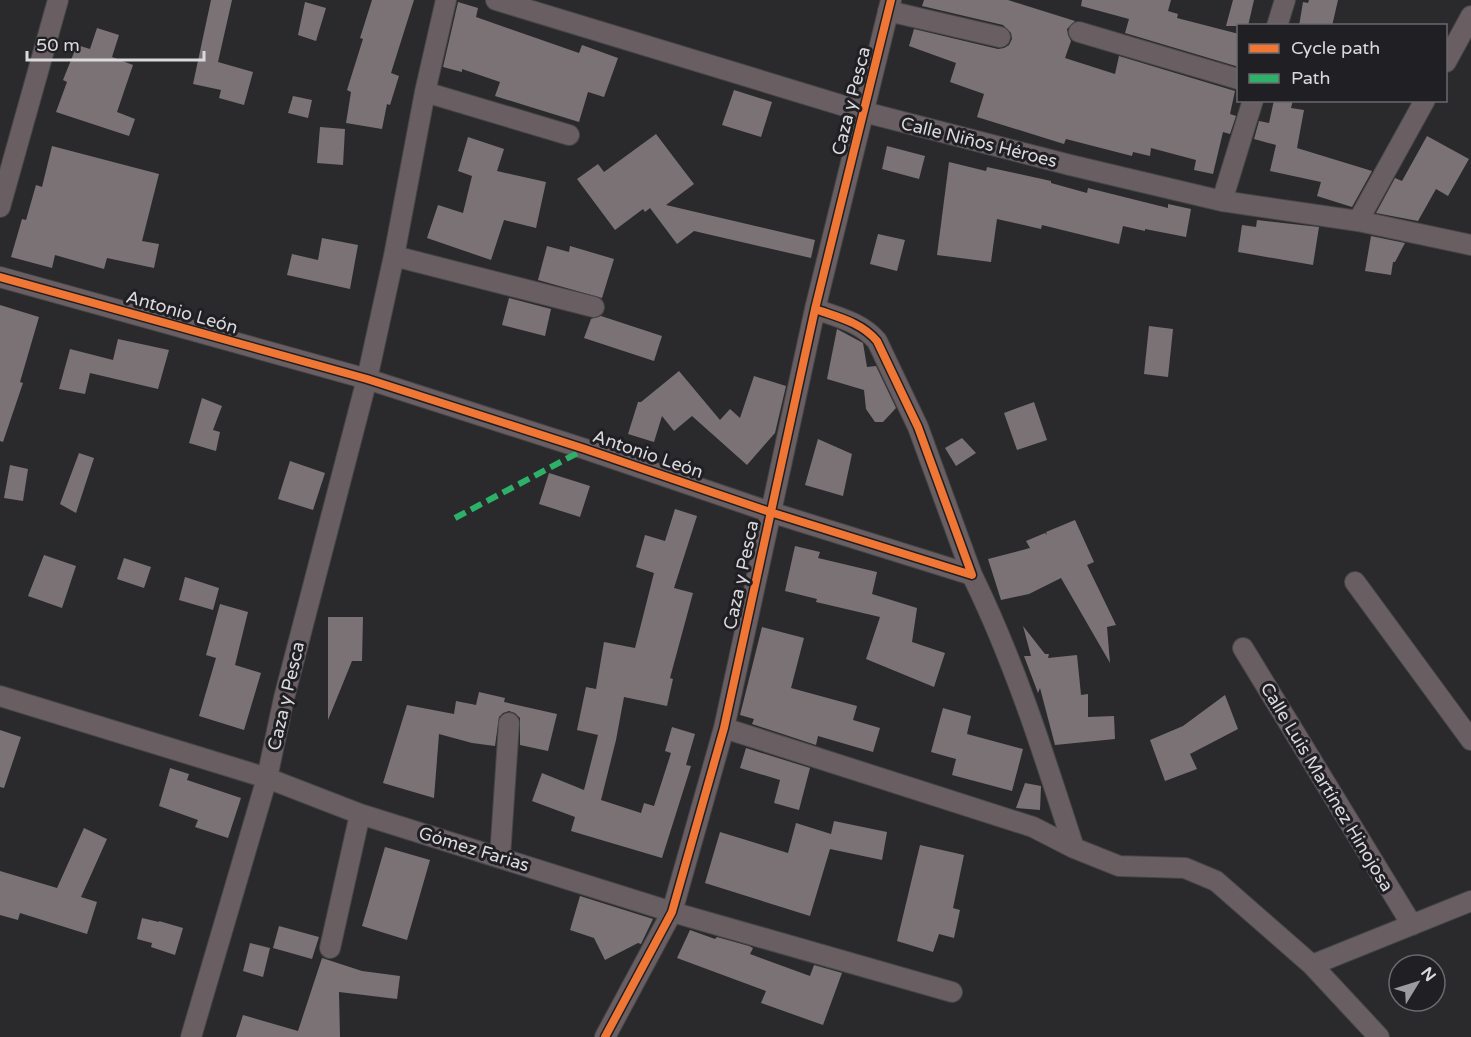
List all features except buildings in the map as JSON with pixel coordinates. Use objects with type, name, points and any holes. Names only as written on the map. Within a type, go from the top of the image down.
[{"type":"street","points":[[0,207],[58,0]]},
{"type":"street","name":"Caza y Pesca","points":[[191,1037],[267,778],[286,686],[367,379],[446,0]]},
{"type":"street","name":"Calle Niños Héroes","points":[[496,0],[864,112],[1071,165],[1221,201],[1359,221],[1471,245]]},
{"type":"street","points":[[1278,24],[1285,0]]},
{"type":"street","points":[[890,6],[1000,38]]},
{"type":"street","name":"Caza y Pesca","points":[[605,1037],[672,912],[724,728],[814,309],[890,6]]},
{"type":"street","points":[[1447,60],[1471,16]]},
{"type":"street","points":[[1079,32],[1237,78]]},
{"type":"street","points":[[425,92],[569,135]]},
{"type":"street","points":[[1221,201],[1252,102]]},
{"type":"street","points":[[1359,221],[1424,102]]},
{"type":"street","points":[[394,256],[594,307]]},
{"type":"street","name":"Antonio León","points":[[0,277],[367,379],[585,449],[770,512],[972,575]]},
{"type":"street","points":[[814,309],[860,326],[869,331],[877,341],[918,427],[972,575],[1027,703],[1074,848]]},
{"type":"street","points":[[1355,582],[1471,740]]},
{"type":"street","name":"Calle Luis Martínez Hinojosa","points":[[1243,648],[1412,925]]},
{"type":"street","name":"Gómez Farias","points":[[0,696],[267,778],[360,814],[672,912],[952,992]]},
{"type":"street","points":[[500,857],[509,723]]},
{"type":"street","points":[[724,728],[1033,827],[1074,848],[1119,866],[1185,868],[1216,881],[1312,965],[1379,1037]]},
{"type":"street","points":[[330,948],[360,814]]},
{"type":"street","points":[[1312,965],[1471,901]]},
{"type":"marked path","points":[[455,518],[585,449]]},
{"type":"cycle path","points":[[605,1037],[672,912],[724,728],[815,309],[891,0]]},
{"type":"cycle path","points":[[0,277],[367,379],[585,449],[770,512],[972,575],[918,427],[877,341],[864,329],[815,309]]}]
